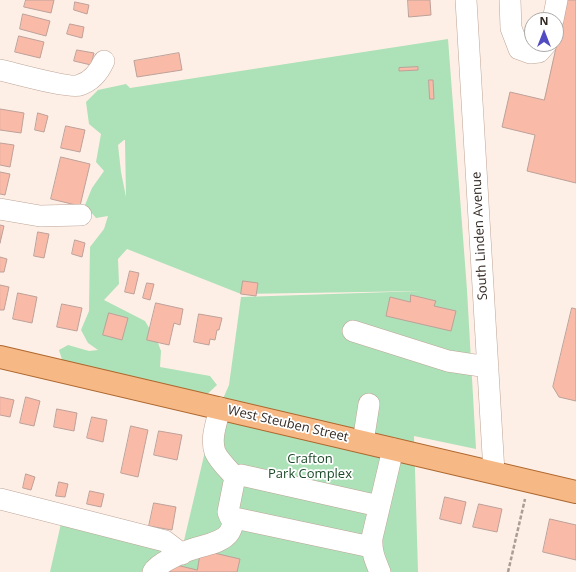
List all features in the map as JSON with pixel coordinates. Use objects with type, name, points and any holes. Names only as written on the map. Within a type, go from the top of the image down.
[{"type":"main road","name":"West Steuben Street","points":[[0,357],[576,492]]},
{"type":"street","name":"South Linden Avenue","points":[[466,0],[494,472]]},
{"type":"street","points":[[510,0],[511,28],[519,49],[524,51]]},
{"type":"street","points":[[555,12],[557,0]]},
{"type":"street","points":[[527,52],[539,52]]},
{"type":"street","points":[[0,70],[63,84],[79,86],[94,78],[104,61]]},
{"type":"street","points":[[0,209],[40,216],[81,215]]},
{"type":"street","points":[[353,331],[448,361],[488,367]]},
{"type":"street","points":[[363,442],[368,404]]},
{"type":"street","points":[[220,408],[214,436],[215,452],[219,459],[235,477]]},
{"type":"street","points":[[380,572],[373,558],[371,547],[393,449]]},
{"type":"street","points":[[235,477],[240,475],[379,506]]},
{"type":"street","points":[[235,477],[228,512],[230,517],[371,547]]},
{"type":"street","points":[[0,498],[165,541],[182,554]]},
{"type":"street","points":[[154,572],[154,570],[165,562],[191,549],[222,540],[229,533],[235,518]]},
{"type":"path","points":[[508,572],[526,494]]},
{"type":"green space","name":"Crafton Park Complex","points":[[448,39],[467,290],[476,449],[414,436],[418,572],[50,572],[62,519],[182,549],[211,426],[229,385],[241,297],[422,291],[241,294],[127,249],[118,259],[119,284],[104,300],[145,321],[161,351],[160,367],[210,376],[217,385],[201,400],[64,366],[59,350],[68,345],[89,351],[98,350],[88,343],[81,330],[89,311],[90,247],[104,229],[108,216],[96,218],[85,205],[92,188],[104,171],[96,162],[101,134],[89,124],[86,102],[98,90],[126,84],[130,88]],"holes":[[[125,140],[126,197],[118,145]]]},
{"type":"building","points":[[26,0],[54,0],[51,13],[24,7]]},
{"type":"building","points":[[408,0],[430,0],[431,15],[409,17]]},
{"type":"building","points":[[567,0],[576,0],[576,183],[527,171],[535,135],[502,127],[510,92],[544,100],[555,52],[564,52],[564,13]]},
{"type":"building","points":[[75,2],[89,5],[87,14],[74,10]]},
{"type":"building","points":[[23,14],[50,21],[46,36],[20,29]]},
{"type":"building","points":[[70,24],[84,27],[82,38],[67,34]]},
{"type":"building","points":[[19,36],[44,42],[40,58],[15,52]]},
{"type":"building","points":[[77,50],[94,53],[91,65],[74,61]]},
{"type":"building","points":[[179,53],[182,70],[137,77],[134,61]]},
{"type":"building","points":[[418,67],[418,70],[399,71],[399,68]]},
{"type":"building","points":[[429,80],[433,80],[434,99],[430,99]]},
{"type":"building","points":[[0,109],[24,113],[21,133],[0,130]]},
{"type":"building","points":[[38,113],[48,116],[44,132],[35,130]]},
{"type":"building","points":[[66,126],[85,130],[80,152],[61,148]]},
{"type":"building","points":[[0,143],[14,145],[10,167],[0,165]]},
{"type":"building","points":[[61,157],[90,164],[80,206],[51,199]]},
{"type":"building","points":[[0,172],[10,174],[5,195],[0,194]]},
{"type":"building","points":[[0,225],[4,226],[0,243]]},
{"type":"building","points":[[38,232],[49,234],[44,258],[34,256]]},
{"type":"building","points":[[75,240],[85,243],[82,257],[72,254]]},
{"type":"building","points":[[0,257],[7,259],[4,272],[0,272]]},
{"type":"building","points":[[130,271],[139,273],[134,294],[125,292]]},
{"type":"building","points":[[243,281],[258,283],[256,296],[241,294]]},
{"type":"building","points":[[147,283],[154,284],[150,300],[143,298]]},
{"type":"building","points":[[0,285],[9,287],[4,310],[0,310]]},
{"type":"building","points":[[18,293],[37,297],[32,323],[13,319]]},
{"type":"building","points":[[411,295],[436,301],[434,306],[456,311],[451,331],[386,316],[390,297],[410,302]]},
{"type":"building","points":[[156,303],[183,309],[180,325],[174,323],[169,345],[147,340]]},
{"type":"building","points":[[62,304],[82,308],[77,331],[57,327]]},
{"type":"building","points":[[572,308],[576,309],[576,401],[559,397],[553,387]]},
{"type":"building","points":[[109,313],[128,318],[122,340],[103,335]]},
{"type":"building","points":[[199,314],[222,318],[215,340],[210,339],[209,345],[194,342]]},
{"type":"building","points":[[0,397],[14,400],[10,417],[0,415]]},
{"type":"building","points":[[26,397],[40,401],[34,426],[20,423]]},
{"type":"building","points":[[57,409],[77,413],[74,431],[54,427]]},
{"type":"building","points":[[92,417],[107,420],[103,442],[87,438]]},
{"type":"building","points":[[131,426],[148,430],[138,477],[121,473]]},
{"type":"building","points":[[159,431],[182,435],[177,460],[154,455]]},
{"type":"building","points":[[26,474],[35,477],[31,490],[23,488]]},
{"type":"building","points":[[59,482],[68,484],[65,497],[56,496]]},
{"type":"building","points":[[90,491],[104,494],[101,507],[87,504]]},
{"type":"building","points":[[445,497],[466,502],[461,524],[440,519]]},
{"type":"building","points":[[154,503],[176,507],[172,530],[149,526]]},
{"type":"building","points":[[479,504],[502,509],[497,532],[473,527]]},
{"type":"building","points":[[550,519],[576,525],[576,560],[543,552]]},
{"type":"building","points":[[201,550],[240,559],[237,572],[170,572],[172,564],[197,570]]}]
